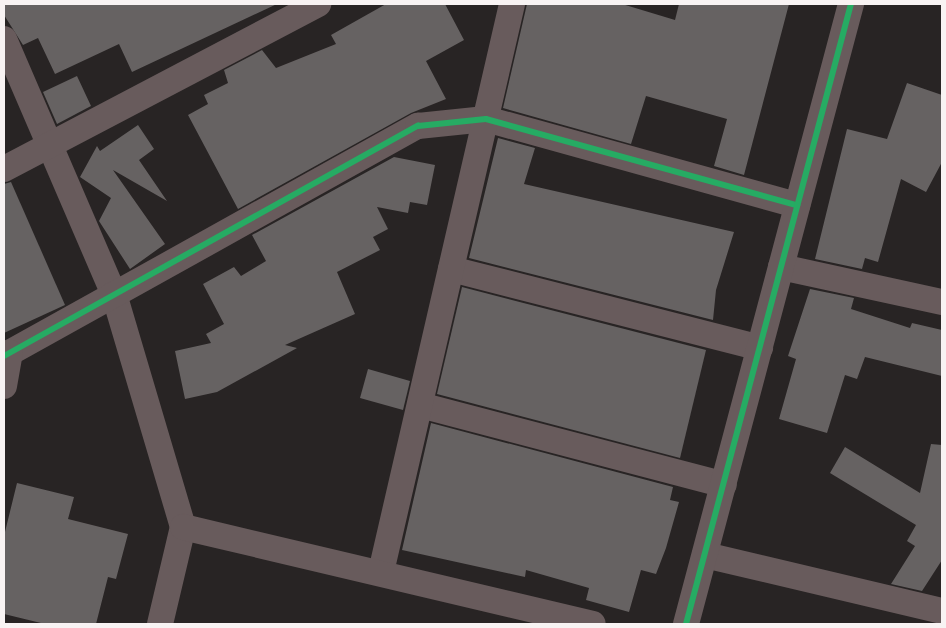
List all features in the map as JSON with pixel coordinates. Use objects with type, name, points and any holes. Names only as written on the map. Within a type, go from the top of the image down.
[{"type":"street","points":[[4,169],[48,143],[318,4]]},
{"type":"street","points":[[381,572],[512,4]]},
{"type":"street","points":[[686,624],[851,4]]},
{"type":"street","points":[[4,39],[114,294],[183,527],[160,624]]},
{"type":"street","points":[[4,386],[7,355],[418,126],[486,119],[797,205]]},
{"type":"street","points":[[781,267],[942,302]]},
{"type":"street","points":[[451,270],[760,348]]},
{"type":"street","points":[[420,405],[724,485]]},
{"type":"street","points":[[183,527],[381,572],[530,615],[593,624]]},
{"type":"street","points":[[705,554],[942,611]]},
{"type":"building","points":[[4,4],[277,4],[132,72],[119,44],[55,74],[38,38],[23,45],[4,15]]},
{"type":"building","points":[[386,4],[445,4],[464,40],[426,61],[446,99],[411,113],[238,209],[188,115],[208,104],[204,95],[228,83],[224,70],[262,50],[276,68],[336,44],[331,35]]},
{"type":"building","points":[[527,4],[622,4],[675,20],[679,4],[789,4],[744,175],[714,166],[727,119],[646,96],[631,144],[503,108]]},
{"type":"building","points":[[77,76],[91,106],[57,124],[43,92]]},
{"type":"building","points":[[907,83],[942,95],[942,162],[926,192],[901,179],[878,262],[865,258],[862,269],[815,259],[847,129],[887,139]]},
{"type":"building","points":[[138,125],[154,149],[139,160],[167,201],[113,170],[165,244],[130,269],[99,221],[111,198],[80,177],[97,146],[100,151]]},
{"type":"building","points":[[498,138],[535,148],[524,184],[734,232],[716,290],[713,320],[469,258]]},
{"type":"building","points":[[394,157],[435,165],[427,205],[410,202],[408,213],[377,207],[388,229],[373,237],[380,250],[337,272],[355,314],[285,345],[297,348],[217,392],[185,399],[175,351],[211,343],[206,334],[224,324],[203,284],[234,267],[241,276],[266,261],[252,235]]},
{"type":"building","points":[[11,182],[65,305],[4,333],[4,184]]},
{"type":"building","points":[[462,287],[706,350],[680,458],[437,394]]},
{"type":"building","points":[[810,289],[854,298],[851,309],[910,328],[912,323],[942,330],[942,376],[865,357],[857,379],[845,375],[827,433],[779,419],[796,359],[788,356]]},
{"type":"building","points":[[368,369],[410,381],[403,410],[360,398]]},
{"type":"building","points":[[431,423],[673,487],[670,500],[679,502],[666,548],[656,574],[641,570],[629,612],[586,600],[589,588],[526,570],[525,577],[402,550]]},
{"type":"building","points":[[931,444],[942,445],[942,560],[922,591],[891,584],[915,546],[907,541],[916,525],[830,473],[845,447],[920,493]]},
{"type":"building","points":[[17,483],[74,497],[68,519],[128,534],[116,579],[108,577],[96,624],[45,624],[4,614],[4,536]]},
{"type":"cycle path","points":[[686,624],[851,4]]},
{"type":"cycle path","points":[[4,356],[418,126],[486,119],[797,205]]}]
